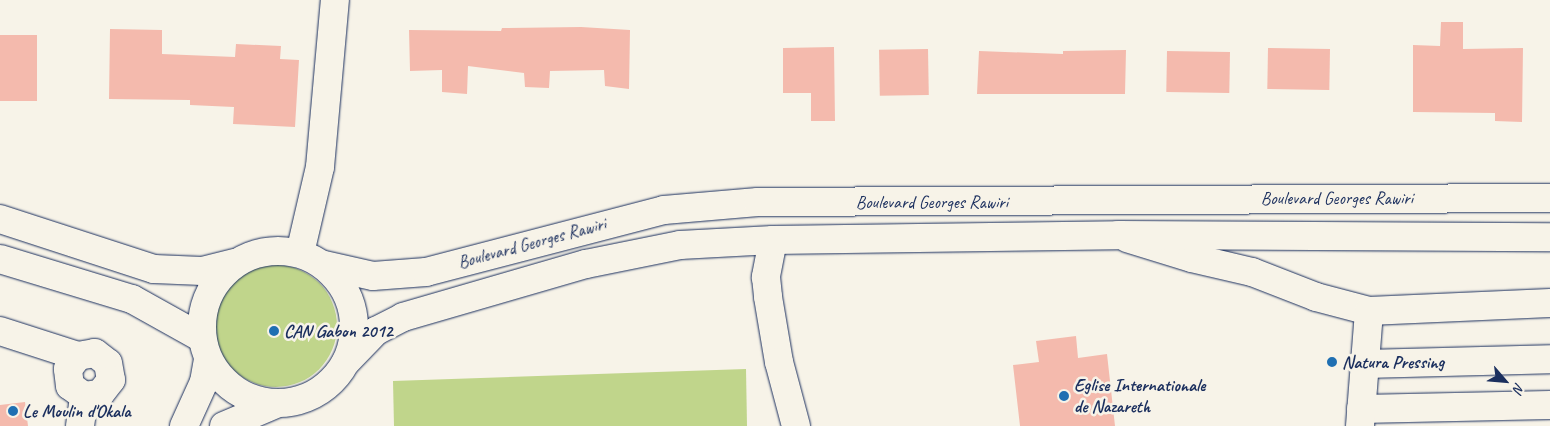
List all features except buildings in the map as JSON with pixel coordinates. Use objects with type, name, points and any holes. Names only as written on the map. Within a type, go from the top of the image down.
[{"type":"main road","points":[[300,253],[320,167],[334,0]]},
{"type":"main road","name":"Boulevard Georges Rawiri","points":[[324,265],[373,276],[426,272],[664,210],[758,202],[1550,198]]},
{"type":"main road","points":[[0,219],[154,268],[202,271],[235,263],[256,253],[278,250],[300,253],[324,265],[342,285],[353,310],[354,336],[346,362],[334,380],[317,393],[297,401],[276,404],[224,426]]},
{"type":"main road","points":[[1118,235],[1192,258],[1252,272],[1316,297],[1369,310],[1550,303]]},
{"type":"main road","name":"Boulevard Georges Rawiri","points":[[346,362],[376,331],[403,317],[476,295],[636,253],[680,245],[773,240],[1118,235],[1550,237]]},
{"type":"main road","points":[[773,240],[766,277],[768,297],[779,362],[796,426]]},
{"type":"main road","points":[[0,259],[132,299],[205,348],[219,377],[235,391],[254,400],[276,404]]},
{"type":"main road","points":[[184,426],[204,382],[205,348],[202,317],[208,296],[219,278],[235,263]]},
{"type":"main road","points":[[1369,310],[1360,418],[1550,405]]},
{"type":"main road","points":[[0,331],[78,356],[95,353],[108,363],[111,380],[100,394],[84,396],[70,386],[68,370],[78,356]]},
{"type":"main road","points":[[1365,364],[1550,359]]},
{"type":"main road","points":[[80,426],[84,396]]},
{"type":"green space","points":[[276,265],[299,269],[319,283],[333,303],[337,326],[333,349],[319,369],[299,383],[276,387],[253,383],[233,369],[219,349],[215,326],[219,303],[233,283],[253,269]]},
{"type":"green space","points":[[746,369],[747,426],[394,426],[393,381]]},
{"type":"place","name":"CAN Gabon 2012","points":[[274,331]]},
{"type":"place","name":"Natura Pressing","points":[[1332,362]]},
{"type":"place","name":"Eglise Internationale de Nazareth","points":[[1064,396]]},
{"type":"place","name":"Le Moulin d'Okala","points":[[13,411]]}]
